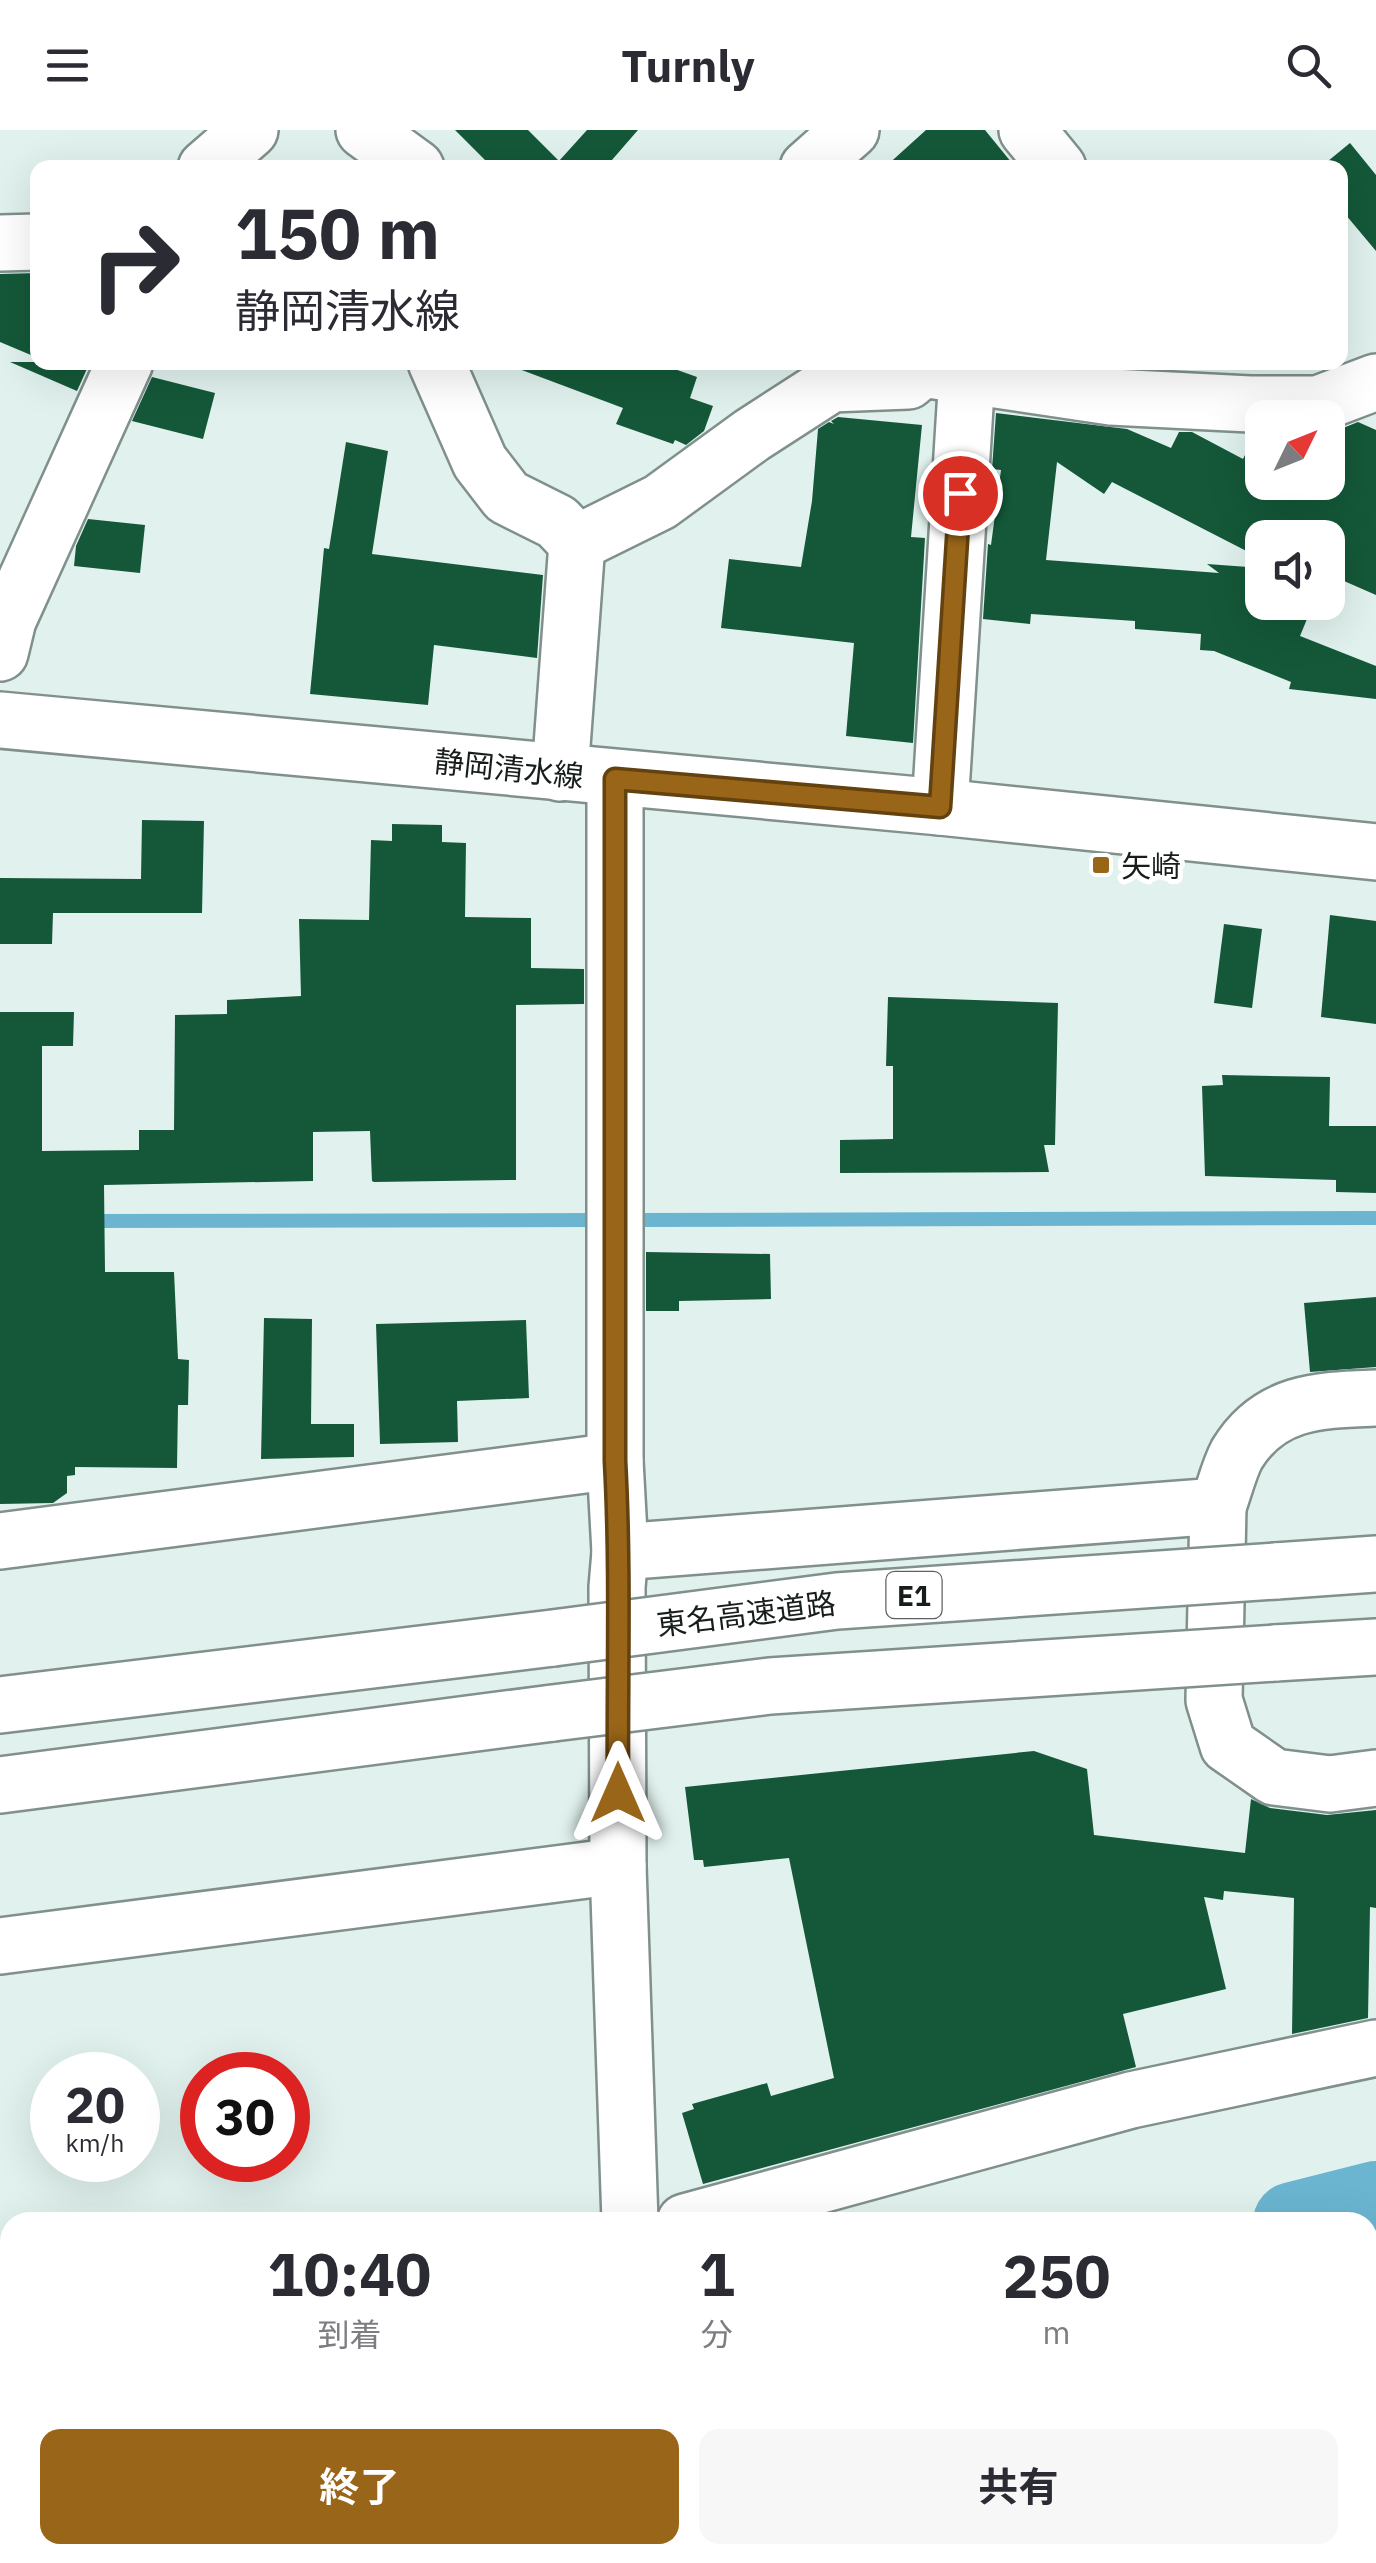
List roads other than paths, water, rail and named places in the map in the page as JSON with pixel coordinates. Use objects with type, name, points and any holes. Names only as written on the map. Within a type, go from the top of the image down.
[{"type":"main road","points":[[215,160],[250,130]]},
{"type":"main road","points":[[364,130],[405,160]]},
{"type":"main road","points":[[817,160],[851,130]]},
{"type":"main road","points":[[1027,130],[1051,160]]},
{"type":"main road","points":[[0,243],[30,242]]},
{"type":"main road","points":[[0,653],[8,620],[121,370]]},
{"type":"main road","points":[[440,370],[480,462],[506,496],[557,522],[577,543],[560,773]]},
{"type":"main road","points":[[577,543],[660,502],[831,384],[908,381],[933,370]]},
{"type":"main road","points":[[935,370],[940,807]]},
{"type":"main road","points":[[941,370],[1110,397],[1234,383],[1318,404],[1376,382]]},
{"type":"main road","name":"静岡清水線","points":[[0,720],[940,807],[1376,852]]},
{"type":"main road","points":[[615,779],[618,1866],[630,2212]]},
{"type":"main road","points":[[1376,1398],[1314,1400],[1267,1420],[1237,1454],[1218,1506],[1214,1700],[1228,1745],[1274,1778],[1330,1784],[1376,1778]]},
{"type":"main road","points":[[0,1541],[615,1461]]},
{"type":"main road","points":[[620,1552],[1218,1506]]},
{"type":"main road","name":"東名高速道路","points":[[0,1705],[837,1600],[1376,1564]]},
{"type":"main road","points":[[0,1785],[770,1686],[1376,1647]]},
{"type":"main road","points":[[0,1946],[618,1866]]},
{"type":"main road","points":[[722,2212],[1131,2100],[1376,2048]]},
{"type":"waterway","points":[[626,1220],[1376,1218]]},
{"type":"waterway","points":[[86,1221],[604,1220]]},
{"type":"waterway","points":[[1333,2212],[1376,2201]]},
{"type":"place","name":"矢崎","points":[[1101,865]]}]
